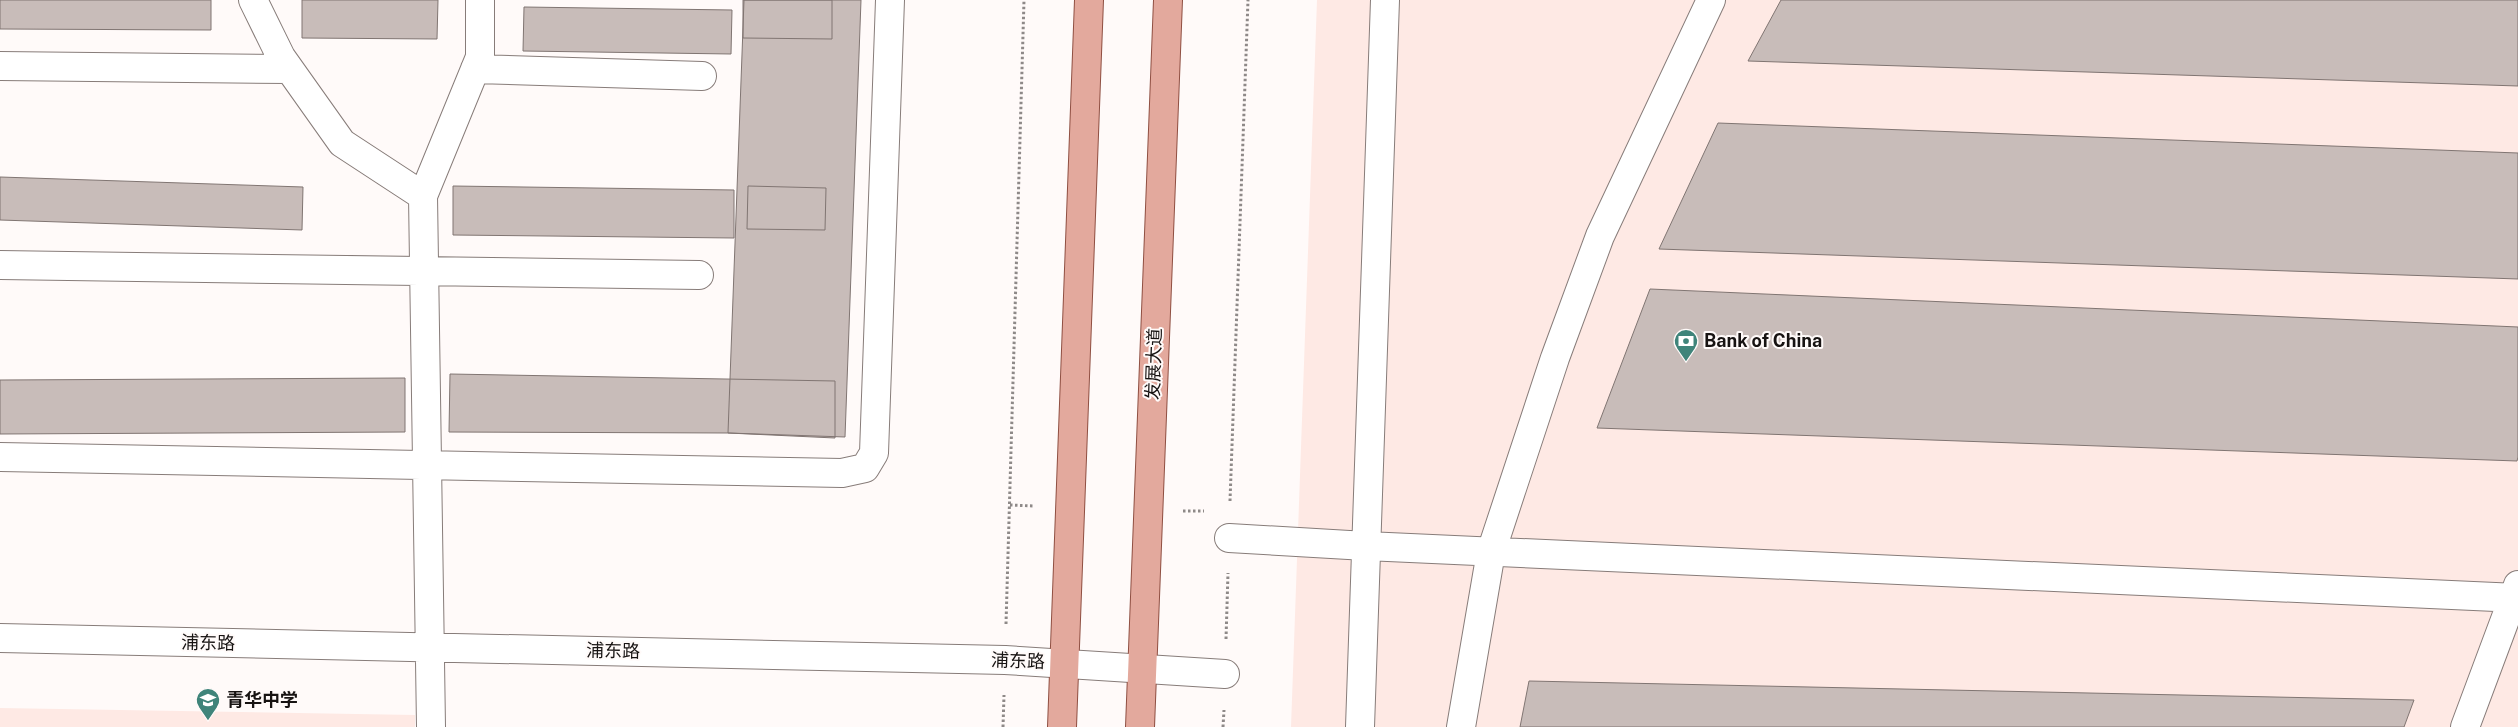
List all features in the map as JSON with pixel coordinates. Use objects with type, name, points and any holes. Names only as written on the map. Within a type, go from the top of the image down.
[{"type":"main road","points":[[1062,727],[1089,0]]},
{"type":"main road","name":"发展大道","points":[[1140,727],[1168,0]]},
{"type":"street","points":[[253,0],[289,69],[342,143],[423,196]]},
{"type":"street","points":[[430,727],[423,196],[480,57],[480,0]]},
{"type":"street","points":[[0,457],[842,473],[865,468],[874,453],[890,0]]},
{"type":"street","points":[[1360,727],[1385,0]]},
{"type":"street","points":[[1461,727],[1491,552],[1554,358],[1600,236],[1711,0]]},
{"type":"street","points":[[0,66],[289,69]]},
{"type":"street","points":[[475,69],[702,76]]},
{"type":"street","points":[[0,265],[699,275]]},
{"type":"street","points":[[1229,538],[1491,552],[2516,594],[2465,727]]},
{"type":"street","name":"浦东路","points":[[0,638],[1005,660],[1143,667],[1225,674]]},
{"type":"path","points":[[1003,727],[1024,0]]},
{"type":"path","points":[[1223,727],[1248,0]]},
{"type":"shaded area","points":[[1317,0],[2518,0],[2518,727],[1291,727]]},
{"type":"shaded area","name":"青华中学","points":[[0,708],[415,715],[415,727],[0,727]]},
{"type":"building","points":[[0,0],[211,0],[211,30],[0,29]]},
{"type":"building","points":[[302,0],[438,0],[437,39],[302,38]]},
{"type":"building","points":[[743,0],[832,0],[832,39],[743,38]]},
{"type":"building","points":[[744,0],[861,0],[845,437],[728,433]]},
{"type":"building","points":[[1781,0],[2518,0],[2518,86],[1748,61]]},
{"type":"building","points":[[524,7],[732,10],[731,54],[523,51]]},
{"type":"building","points":[[1718,123],[2518,153],[2518,279],[1659,249]]},
{"type":"building","points":[[0,177],[303,187],[302,230],[0,220]]},
{"type":"building","points":[[453,186],[734,190],[734,238],[453,235]]},
{"type":"building","points":[[748,186],[826,188],[825,230],[747,229]]},
{"type":"building","points":[[1650,289],[2518,327],[2518,457],[2517,461],[1597,428]]},
{"type":"building","points":[[450,374],[835,381],[835,438],[728,433],[449,432]]},
{"type":"building","points":[[405,378],[405,432],[0,434],[0,380]]},
{"type":"building","points":[[1529,681],[2414,700],[2404,727],[1520,727]]},
{"type":"place","name":"Bank of China","points":[[1686,362]]},
{"type":"place","name":"青华中学","points":[[208,721]]}]
